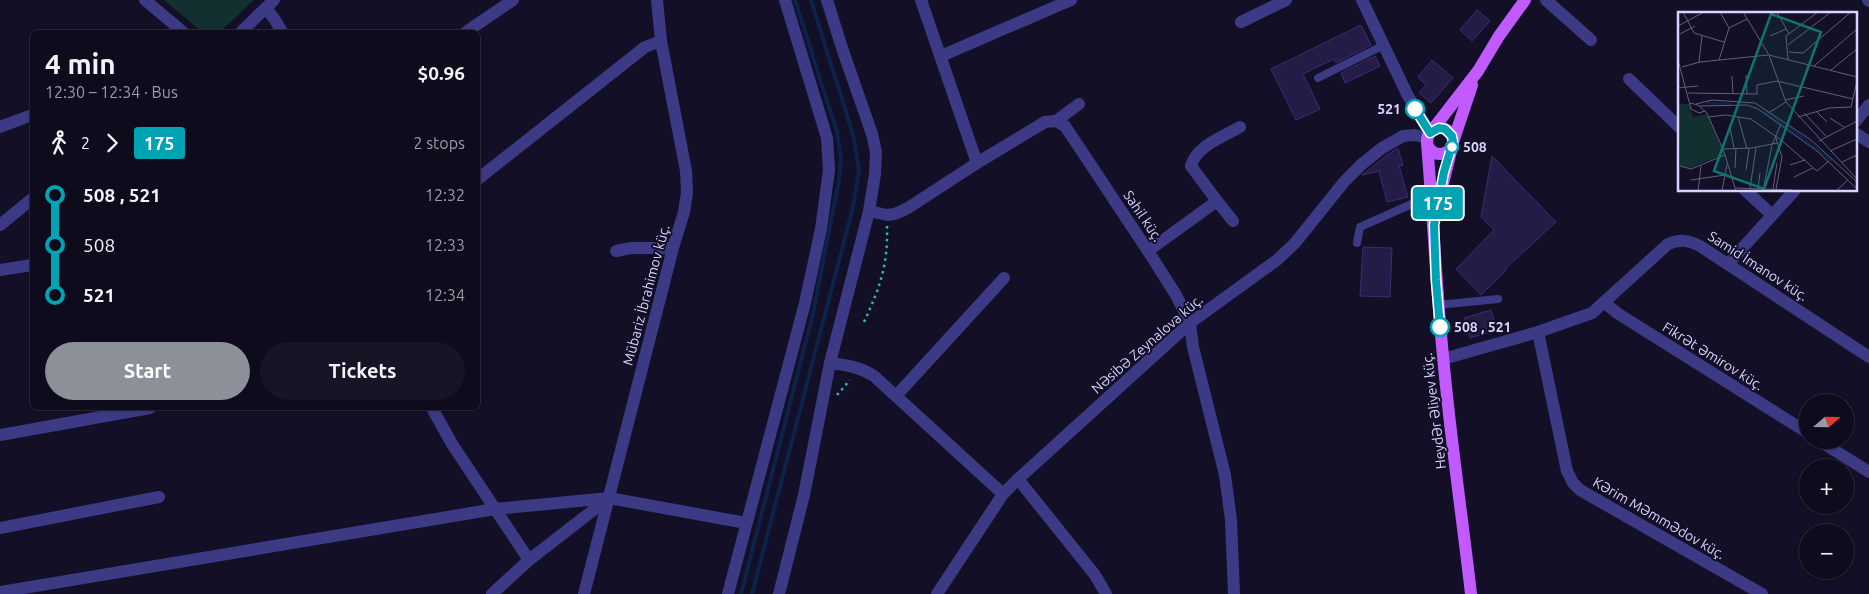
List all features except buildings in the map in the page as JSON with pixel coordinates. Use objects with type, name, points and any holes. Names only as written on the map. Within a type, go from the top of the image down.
[{"type":"main road","points":[[1434,225],[1428,138],[1478,71],[1499,36],[1525,0]]},
{"type":"main road","points":[[1434,225],[1440,190],[1452,144],[1478,71]]},
{"type":"main road","points":[[1439,128],[1445,129],[1452,136],[1452,144],[1448,151],[1438,154],[1429,148],[1428,138],[1439,128]]},
{"type":"main road","name":"Heydər Əliyev küç.","points":[[1434,225],[1443,359],[1471,594]]},
{"type":"street","points":[[145,0],[181,30]]},
{"type":"street","points":[[469,30],[513,0]]},
{"type":"street","name":"Mübariz İbrahimov küç.","points":[[584,594],[673,248],[684,212],[687,193],[686,170],[661,41],[657,0]]},
{"type":"street","points":[[728,594],[805,303],[821,229],[829,170],[827,138],[785,0]]},
{"type":"street","points":[[779,594],[804,495],[830,363],[868,211],[875,166],[876,152],[872,134],[827,0]]},
{"type":"street","points":[[921,0],[978,163]]},
{"type":"street","points":[[941,56],[1071,0]]},
{"type":"street","points":[[1241,22],[1286,0]]},
{"type":"street","points":[[1362,0],[1428,138]]},
{"type":"street","points":[[1546,0],[1591,40]]},
{"type":"street","points":[[243,30],[270,4],[275,20],[281,30]]},
{"type":"street","points":[[480,177],[645,47],[661,41]]},
{"type":"street","points":[[1629,79],[1678,126]]},
{"type":"street","points":[[868,211],[887,215],[895,214],[908,208],[1046,122],[1056,121],[1079,104]]},
{"type":"street","points":[[1856,121],[1869,105]]},
{"type":"street","points":[[0,127],[30,116]]},
{"type":"street","name":"Sahil küç.","points":[[1056,121],[1065,126],[1148,251],[1176,295],[1190,322],[1193,347],[1225,476],[1231,520],[1234,594]]},
{"type":"street","points":[[1233,221],[1191,166],[1193,158],[1200,151],[1240,127]]},
{"type":"street","points":[[1856,134],[1869,142]]},
{"type":"street","name":"Nəsibə Zeynalova küç.","points":[[937,594],[1003,494],[1018,479],[1190,322],[1277,260],[1295,243],[1344,182],[1362,164],[1382,148],[1403,136],[1415,135],[1428,138]]},
{"type":"street","points":[[1746,191],[1772,216]]},
{"type":"street","points":[[1728,264],[1794,191]]},
{"type":"street","points":[[0,225],[30,201]]},
{"type":"street","points":[[1148,251],[1217,201]]},
{"type":"street","name":"Samid İmanov küç.","points":[[1443,359],[1538,332],[1592,313],[1668,244],[1678,240],[1691,241],[1700,246],[1869,357]]},
{"type":"street","points":[[616,251],[631,248],[673,248]]},
{"type":"street","points":[[0,270],[30,265]]},
{"type":"street","points":[[896,396],[1004,278]]},
{"type":"street","name":"Fikrət Əmirov küç.","points":[[1604,302],[1617,313],[1799,428]]},
{"type":"street","name":"Kərim Məmmədov küç.","points":[[1538,332],[1566,471],[1573,483],[1580,490],[1762,594]]},
{"type":"street","points":[[830,363],[850,365],[874,376],[1003,494]]},
{"type":"street","points":[[0,435],[139,410]]},
{"type":"street","points":[[433,410],[452,444],[529,560]]},
{"type":"street","points":[[1832,449],[1869,472]]},
{"type":"street","points":[[1018,479],[1095,575],[1106,594]]},
{"type":"street","points":[[0,528],[159,497]]},
{"type":"street","points":[[2,590],[495,509],[609,498],[746,523]]},
{"type":"street","points":[[492,594],[529,560],[609,498]]},
{"type":"lane","points":[[1318,78],[1384,45]]},
{"type":"lane","points":[[1357,243],[1360,227],[1432,195]]},
{"type":"lane","points":[[1438,305],[1498,299]]},
{"type":"path","points":[[864,322],[880,286],[886,265],[888,242],[887,215]]},
{"type":"green space","points":[[164,0],[254,0],[222,30],[200,30]]},
{"type":"waterway","points":[[741,594],[813,314],[839,180],[841,158],[837,132],[795,0]]},
{"type":"waterway","points":[[752,594],[852,211],[859,172],[854,138],[811,0]]},
{"type":"bus line","name":"175","points":[[1415,109],[1430,133],[1434,129],[1445,129],[1452,136],[1453,142],[1444,172],[1434,225],[1440,327]]},
{"type":"place","name":"521","points":[[1415,109]]},
{"type":"place","name":"508","points":[[1452,147]]},
{"type":"place","name":"508 , 521","points":[[1440,327]]}]
